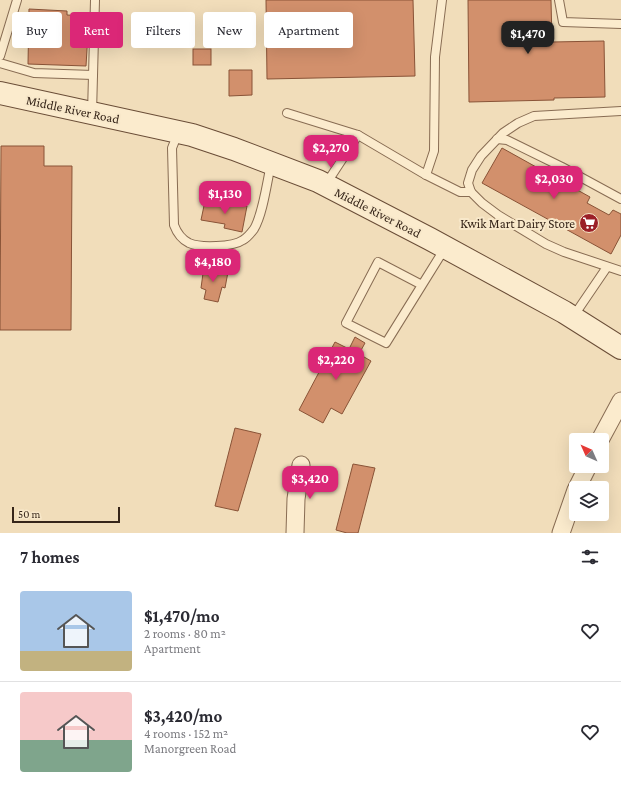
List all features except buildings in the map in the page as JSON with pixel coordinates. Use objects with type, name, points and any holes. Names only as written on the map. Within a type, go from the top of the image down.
[{"type":"street","name":"Middle River Road","points":[[0,93],[178,131],[234,149],[325,185],[446,247],[573,317],[621,348]]},
{"type":"street","points":[[604,433],[621,401]]},
{"type":"street","points":[[295,533],[296,499],[301,465]]},
{"type":"street","points":[[561,533],[569,510]]},
{"type":"lane","points":[[0,56],[17,0]]},
{"type":"lane","points":[[92,113],[95,0]]},
{"type":"lane","points":[[426,175],[434,151],[435,57],[442,0]]},
{"type":"lane","points":[[559,0],[563,22],[621,24]]},
{"type":"lane","points":[[0,63],[34,73],[93,75]]},
{"type":"lane","points":[[621,111],[534,116],[518,123],[503,133],[481,156],[472,170],[468,183],[471,192],[482,203],[498,215],[546,244],[564,252],[621,271]]},
{"type":"lane","points":[[287,113],[358,135],[426,175],[460,192],[471,192]]},
{"type":"lane","points":[[178,131],[172,148],[174,225],[177,233],[188,243],[197,246],[212,246],[233,244],[243,240],[253,230],[258,222],[271,163]]},
{"type":"lane","points":[[325,185],[358,135]]},
{"type":"lane","points":[[497,139],[507,140],[562,167],[621,199]]},
{"type":"lane","points":[[422,285],[378,262],[346,323],[386,342],[422,285],[446,247]]},
{"type":"lane","points":[[573,317],[608,267]]},
{"type":"place","name":"Kwik Mart Dairy Store","points":[[589,223]]}]
